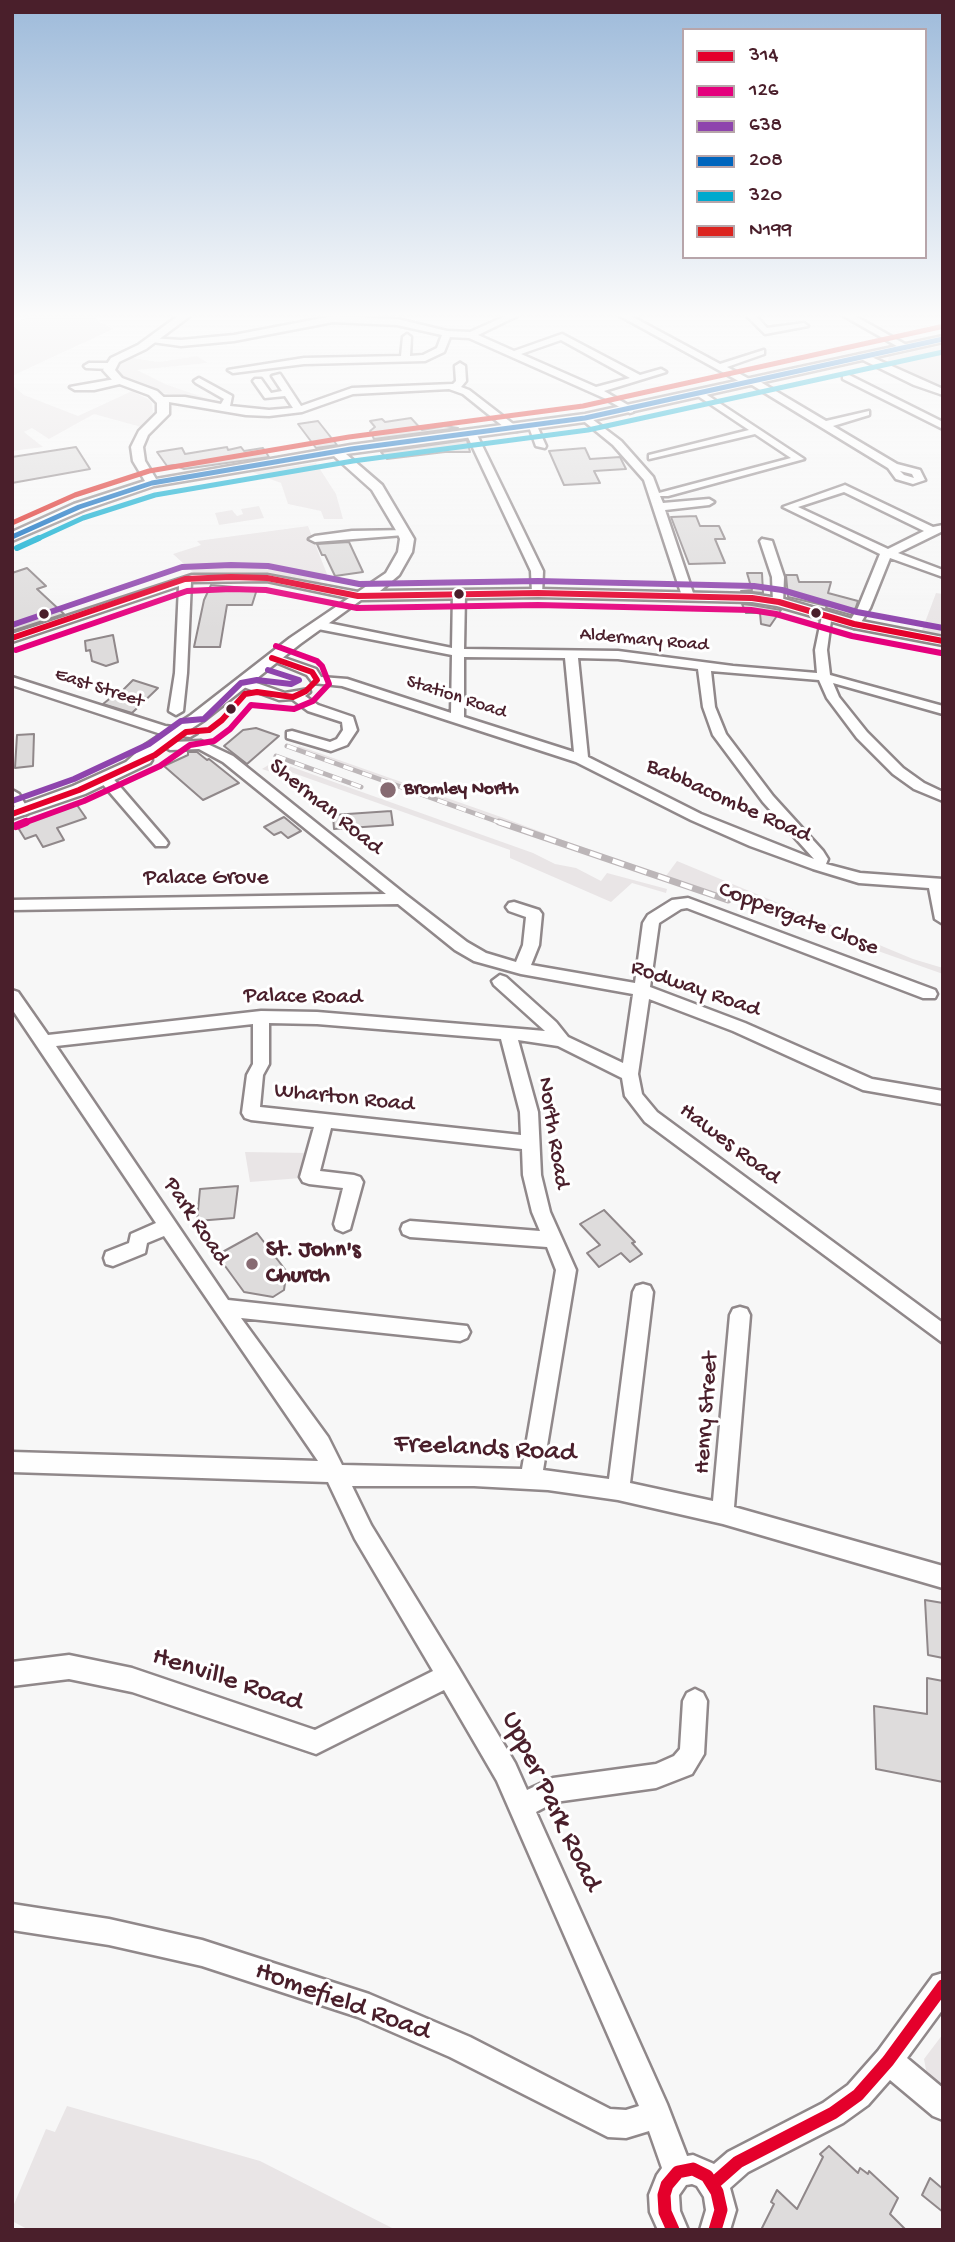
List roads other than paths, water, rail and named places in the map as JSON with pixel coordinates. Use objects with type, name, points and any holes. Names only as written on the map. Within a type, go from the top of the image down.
[{"type":"main road","points":[[152,483],[139,461],[137,447],[143,434],[156,421]]},
{"type":"main road","points":[[12,537],[79,508],[152,483],[351,449],[567,421]]},
{"type":"main road","points":[[17,812],[105,778],[132,765],[185,732],[272,658],[358,596],[370,593],[383,583],[405,552],[407,539],[390,507],[367,477],[362,464],[351,449]]},
{"type":"main road","points":[[337,452],[349,465],[367,477]]},
{"type":"main road","points":[[358,596],[360,590],[379,574],[396,567]]},
{"type":"main road","points":[[383,583],[384,590],[393,595]]},
{"type":"main road","points":[[358,596],[538,593],[688,596],[779,602],[854,624],[943,641]]},
{"type":"street","points":[[502,421],[513,429]]},
{"type":"street","points":[[588,421],[632,457],[649,479],[688,596]]},
{"type":"street","points":[[669,495],[799,459],[741,421]]},
{"type":"street","points":[[817,421],[893,466]]},
{"type":"street","points":[[824,425],[839,421]]},
{"type":"street","points":[[531,426],[541,446]]},
{"type":"street","points":[[653,457],[757,431]]},
{"type":"street","points":[[472,435],[537,571],[538,593]]},
{"type":"street","points":[[938,529],[845,488],[788,507],[888,553],[943,573]]},
{"type":"street","points":[[659,507],[709,502]]},
{"type":"street","points":[[854,624],[864,608],[888,553],[938,529]]},
{"type":"street","points":[[315,539],[404,532]]},
{"type":"street","points":[[766,541],[778,578],[779,602]]},
{"type":"street","points":[[12,638],[186,579],[267,578],[358,596]]},
{"type":"street","points":[[176,711],[181,673],[186,579]]},
{"type":"street","points":[[457,719],[459,594]]},
{"type":"street","points":[[828,616],[821,650],[824,677],[834,698],[882,757],[919,786],[943,797]]},
{"type":"street","name":"Aldermary Road","points":[[317,625],[459,653],[618,655],[824,677],[943,710]]},
{"type":"street","points":[[571,654],[581,759]]},
{"type":"street","points":[[242,682],[284,697],[297,696],[317,680],[312,672],[272,658]]},
{"type":"street","points":[[704,666],[709,707],[720,735],[768,799],[818,854],[821,859],[818,866]]},
{"type":"street","name":"Station Road","points":[[317,680],[343,682],[581,759]]},
{"type":"street","name":"East Street","points":[[12,681],[185,732]]},
{"type":"street","points":[[292,735],[331,747],[342,743],[350,730],[348,720],[313,708],[297,696]]},
{"type":"street","name":"Sherman Road","points":[[185,732],[201,745],[220,753]]},
{"type":"street","name":"Sherman Road","points":[[185,732],[212,743],[220,753],[401,899]]},
{"type":"street","name":"Babbacombe Road","points":[[581,759],[708,823],[755,844],[818,866],[859,877],[939,884]]},
{"type":"street","points":[[105,778],[161,843]]},
{"type":"street","points":[[12,794],[17,812]]},
{"type":"street","points":[[939,884],[943,919]]},
{"type":"street","name":"Palace Grove","points":[[12,905],[401,899]]},
{"type":"street","name":"Rodway Road","points":[[401,899],[461,946],[480,957],[521,969],[642,990],[739,1027],[869,1084],[943,1098]]},
{"type":"street","name":"Coppergate Close","points":[[653,919],[677,904],[688,903],[929,994]]},
{"type":"street","points":[[514,907],[534,914],[531,945],[521,969]]},
{"type":"street","name":"Hawes Road","points":[[653,919],[630,1074],[634,1096],[651,1116],[943,1334]]},
{"type":"street","points":[[500,981],[550,1026],[562,1041],[630,1074]]},
{"type":"street","name":"Park Road","points":[[12,996],[222,1308],[321,1444],[337,1474]]},
{"type":"street","name":"Palace Road","points":[[44,1041],[261,1017],[351,1020],[507,1032],[562,1041]]},
{"type":"street","name":"Wharton Road","points":[[261,1017],[261,1064],[255,1075],[250,1112],[528,1143]]},
{"type":"street","name":"North Road","points":[[507,1032],[529,1112],[528,1143],[534,1183],[552,1240],[566,1270],[531,1479]]},
{"type":"street","points":[[324,1122],[309,1177],[354,1182],[343,1224]]},
{"type":"street","points":[[113,1258],[138,1247],[138,1239],[167,1226]]},
{"type":"street","points":[[410,1229],[552,1240]]},
{"type":"street","points":[[618,1490],[643,1292]]},
{"type":"street","points":[[222,1308],[460,1332]]},
{"type":"street","name":"Henry Street","points":[[723,1514],[740,1315]]},
{"type":"street","name":"Freelands Road","points":[[12,1462],[531,1479],[618,1490],[723,1514],[943,1577]]},
{"type":"street","name":"Upper Park Road","points":[[337,1474],[363,1532],[506,1772],[657,2114],[678,2172]]},
{"type":"street","name":"Henville Road","points":[[12,1674],[69,1667],[132,1680],[316,1742],[450,1675]]},
{"type":"street","points":[[522,1805],[553,1790],[656,1776],[683,1765],[692,1754],[695,1701]]},
{"type":"street","name":"Homefield Road","points":[[12,1917],[109,1932],[202,1953],[359,2004],[460,2047],[608,2123],[626,2124],[657,2114]]},
{"type":"street","points":[[713,2183],[738,2162],[833,2113],[852,2100],[888,2061],[943,1986]]},
{"type":"street","points":[[888,2061],[943,2106]]},
{"type":"street","points":[[665,2227],[664,2194],[678,2172],[693,2169],[707,2176],[713,2183],[721,2210],[715,2230]]},
{"type":"railway","points":[[287,746],[504,824]]},
{"type":"railway","points":[[276,756],[361,787]]},
{"type":"railway","points":[[499,822],[728,900]]},
{"type":"place","name":"Bromley North","points":[[388,790]]},
{"type":"place","name":"St. John's Church","points":[[252,1264]]}]
